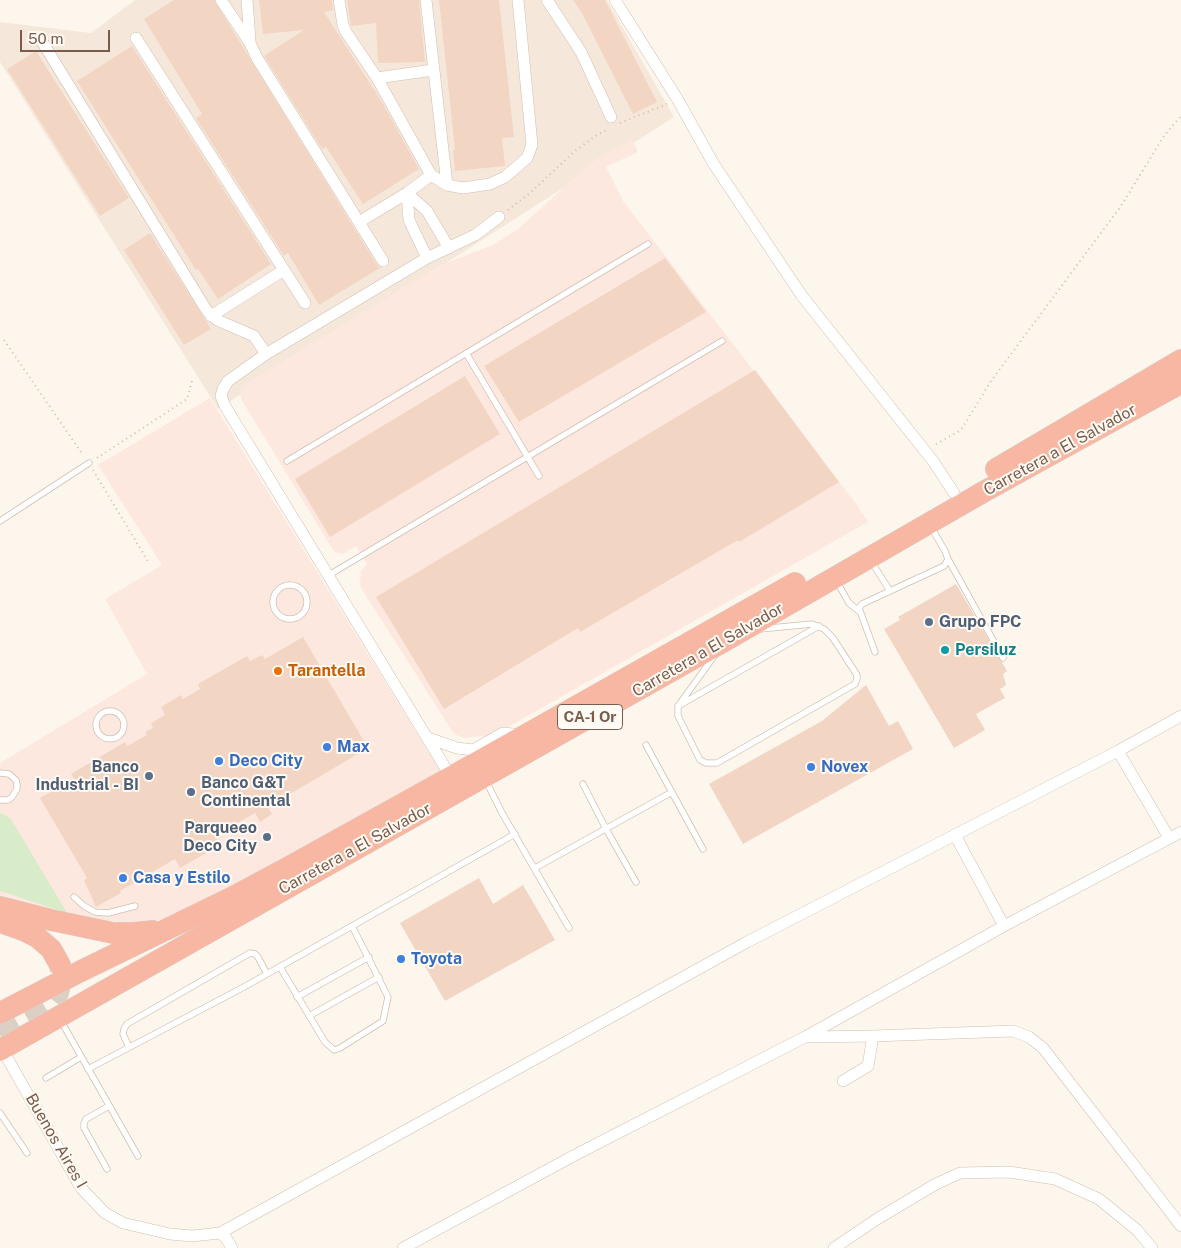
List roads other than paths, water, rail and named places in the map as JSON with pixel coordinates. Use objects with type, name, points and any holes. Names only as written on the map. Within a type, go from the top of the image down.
[{"type":"highway","points":[[1118,399],[1181,354]]},
{"type":"highway","name":"Carretera a El Salvador","points":[[0,1013],[165,929],[233,897],[451,777],[954,493],[1118,399],[1181,360]]},
{"type":"highway","points":[[1142,405],[1181,379]]},
{"type":"highway","name":"Carretera a El Salvador","points":[[1,1049],[929,524],[1181,384]]},
{"type":"highway","points":[[0,907],[58,922],[113,933],[134,933],[165,929]]},
{"type":"highway","points":[[0,922],[23,930],[46,944],[55,954],[60,965]]},
{"type":"highway","points":[[0,934],[11,930],[23,930]]},
{"type":"street","points":[[222,0],[382,261]]},
{"type":"street","points":[[248,0],[250,43]]},
{"type":"street","points":[[340,0],[343,25],[377,78],[431,175],[447,185],[464,188],[497,182],[520,166],[527,158],[532,146],[518,0]]},
{"type":"street","points":[[426,0],[447,185]]},
{"type":"street","points":[[547,0],[581,52],[614,123]]},
{"type":"street","points":[[615,0],[678,100],[694,132],[713,163],[802,296],[924,451],[954,493]]},
{"type":"street","points":[[136,38],[305,303]]},
{"type":"street","points":[[42,43],[211,316],[254,336],[266,354]]},
{"type":"street","points":[[377,78],[434,70]]},
{"type":"street","points":[[359,222],[407,193],[431,175]]},
{"type":"street","points":[[407,193],[427,211],[449,248]]},
{"type":"street","points":[[407,193],[409,220],[427,258]]},
{"type":"street","points":[[451,777],[225,406],[222,396],[223,388],[228,381],[266,354],[427,258],[475,235],[499,217]]},
{"type":"street","points":[[211,316],[284,270]]},
{"type":"street","points":[[232,1248],[226,1238],[220,1233],[747,942],[1118,751],[1181,716]]},
{"type":"street","points":[[428,738],[457,748],[473,750],[503,733],[526,735]]},
{"type":"street","points":[[1118,751],[1170,838]]},
{"type":"street","points":[[404,1248],[577,1154],[805,1037],[1004,926],[1181,832]]},
{"type":"street","points":[[955,835],[1004,926]]},
{"type":"street","points":[[805,1037],[1014,1031],[1029,1037],[1044,1048],[1181,1226]]},
{"type":"street","points":[[843,1081],[868,1066],[873,1036]]},
{"type":"street","name":"Buenos Aires I","points":[[1,1049],[81,1188],[105,1213],[123,1223],[170,1234],[192,1236],[220,1233]]},
{"type":"street","points":[[834,1248],[876,1219],[936,1184],[960,1173],[1009,1172],[1055,1179],[1099,1199],[1137,1230],[1152,1248]]},
{"type":"lane","points":[[287,461],[648,244]]},
{"type":"lane","points":[[329,575],[722,341]]},
{"type":"lane","points":[[466,354],[539,476]]},
{"type":"lane","points":[[0,521],[89,463]]},
{"type":"lane","points":[[929,524],[1003,658]]},
{"type":"lane","points":[[869,558],[890,591]]},
{"type":"lane","points":[[875,652],[860,612],[859,608],[862,604],[944,566],[948,559]]},
{"type":"lane","points":[[834,578],[849,603],[860,612]]},
{"type":"lane","points":[[291,585],[300,589],[306,598],[306,609],[298,617],[281,616],[274,607],[277,592],[280,588],[291,585]]},
{"type":"lane","points":[[812,624],[818,626],[833,638],[857,675],[857,679],[855,684],[846,690],[717,763],[711,764],[700,760],[678,716],[678,706],[680,701],[734,635],[812,624]]},
{"type":"lane","points":[[678,706],[818,626]]},
{"type":"lane","points":[[107,711],[115,712],[122,718],[124,723],[122,733],[114,739],[101,736],[96,728],[97,719],[102,713],[107,711]]},
{"type":"lane","points":[[646,745],[703,849]]},
{"type":"lane","points":[[0,773],[9,774],[16,780],[17,789],[8,800],[0,800]]},
{"type":"lane","points":[[484,777],[569,928]]},
{"type":"lane","points":[[583,784],[636,882]]},
{"type":"lane","points":[[535,868],[672,792]]},
{"type":"lane","points":[[88,1069],[280,967],[515,834]]},
{"type":"lane","points":[[74,897],[84,906],[95,912],[108,913],[135,906]]},
{"type":"lane","points":[[280,967],[330,1048],[334,1050],[340,1048],[383,1021],[387,994],[352,926]]},
{"type":"lane","points":[[129,1047],[123,1034],[127,1024],[250,953],[258,957],[267,974]]},
{"type":"lane","points":[[297,997],[368,957]]},
{"type":"lane","points":[[309,1016],[378,977]]},
{"type":"lane","points":[[59,1017],[138,1156]]},
{"type":"lane","points":[[46,1078],[81,1057]]},
{"type":"lane","points":[[107,1169],[84,1128],[84,1123],[86,1119],[109,1106]]},
{"type":"lane","points":[[0,1113],[27,1152]]},
{"type":"tunnel","points":[[0,1035],[46,1009],[58,994],[62,980],[60,967]]},
{"type":"place","name":"Grupo FPC","points":[[929,622]]},
{"type":"place","name":"Persiluz","points":[[945,650]]},
{"type":"place","name":"Tarantella","points":[[278,671]]},
{"type":"place","name":"Max","points":[[327,747]]},
{"type":"place","name":"Deco City","points":[[219,761]]},
{"type":"place","name":"Novex","points":[[811,767]]},
{"type":"place","name":"Banco Industrial - BI","points":[[149,776]]},
{"type":"place","name":"Banco G&T Continental","points":[[191,792]]},
{"type":"place","name":"Parqueeo Deco City","points":[[267,837]]},
{"type":"place","name":"Casa y Estilo","points":[[123,878]]},
{"type":"place","name":"Toyota","points":[[401,959]]}]
